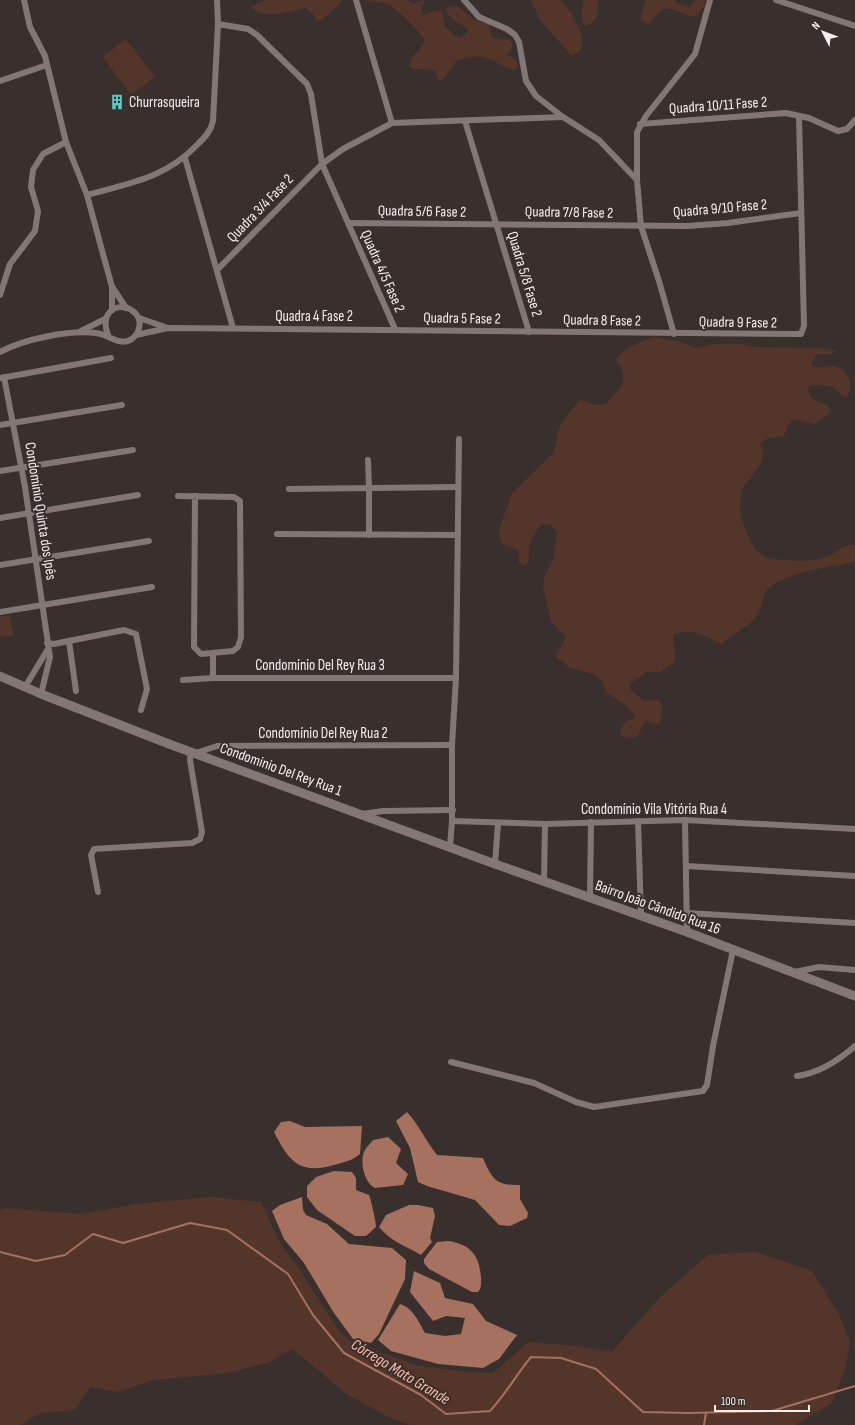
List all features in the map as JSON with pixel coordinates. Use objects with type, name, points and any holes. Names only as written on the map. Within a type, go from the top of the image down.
[{"type":"street","points":[[24,0],[27,18],[42,49],[47,65],[66,142],[87,195],[112,287],[112,310]]},
{"type":"street","points":[[87,195],[154,176],[185,158],[206,136],[212,127],[218,24],[217,0]]},
{"type":"street","points":[[356,0],[392,123],[562,117]]},
{"type":"street","points":[[464,0],[479,17],[507,29],[515,35],[519,42],[523,71],[530,89],[562,117],[599,140],[637,180]]},
{"type":"street","points":[[674,334],[641,226],[637,180],[637,132],[640,124],[695,54],[710,0]]},
{"type":"street","points":[[776,0],[855,26]]},
{"type":"street","name":"Quadra 4/5 Fase 2","points":[[218,24],[248,29],[257,34],[307,84],[311,94],[322,164],[395,330]]},
{"type":"street","points":[[0,81],[47,65]]},
{"type":"street","name":"Quadra 10/11 Fase 2","points":[[640,124],[774,113],[799,116],[821,123],[838,131],[847,129],[855,120]]},
{"type":"street","points":[[799,116],[801,213]]},
{"type":"street","name":"Quadra 5/8 Fase 2","points":[[465,121],[529,332]]},
{"type":"street","name":"Quadra 3/4 Fase 2","points":[[217,270],[322,164],[344,149],[392,123]]},
{"type":"street","points":[[0,295],[10,264],[33,236],[37,224],[38,211],[31,187],[33,170],[44,154],[66,142]]},
{"type":"street","points":[[185,158],[233,328]]},
{"type":"street","name":"Quadra 9/10 Fase 2","points":[[641,226],[710,225],[801,213]]},
{"type":"street","name":"Quadra 9 Fase 2","points":[[674,334],[795,335],[802,332],[804,326],[801,213]]},
{"type":"street","name":"Quadra 5/6 Fase 2","points":[[348,223],[497,224]]},
{"type":"street","name":"Quadra 7/8 Fase 2","points":[[497,224],[641,226]]},
{"type":"street","points":[[112,287],[126,308]]},
{"type":"street","points":[[77,333],[105,320],[112,310],[119,307],[126,308],[134,312],[139,318],[140,324],[136,336]]},
{"type":"street","points":[[139,318],[168,328]]},
{"type":"street","points":[[105,320],[105,327],[108,336]]},
{"type":"street","points":[[0,352],[27,342],[77,333],[95,333],[108,336],[114,340],[122,342],[130,341],[136,336],[168,328]]},
{"type":"street","name":"Quadra 4 Fase 2","points":[[168,328],[395,330]]},
{"type":"street","name":"Quadra 5 Fase 2","points":[[395,330],[529,332]]},
{"type":"street","name":"Quadra 8 Fase 2","points":[[529,332],[674,334]]},
{"type":"street","points":[[2,378],[111,358]]},
{"type":"street","name":"Condomínio Quinta dos Ipês","points":[[2,378],[14,422],[50,658],[41,694]]},
{"type":"street","points":[[0,425],[122,405]]},
{"type":"street","points":[[450,847],[453,810],[452,744],[456,678],[459,439]]},
{"type":"street","points":[[0,471],[132,450]]},
{"type":"street","points":[[368,460],[368,535]]},
{"type":"street","points":[[289,489],[458,487]]},
{"type":"street","points":[[0,518],[138,495]]},
{"type":"street","points":[[178,496],[195,496],[234,497],[238,498],[241,504],[241,637],[236,649],[213,654],[199,653],[194,647],[195,496]]},
{"type":"street","points":[[277,534],[458,535]]},
{"type":"street","points":[[0,565],[149,541]]},
{"type":"street","points":[[0,612],[152,587]]},
{"type":"street","points":[[25,687],[48,646],[124,630],[136,634],[147,689],[140,710]]},
{"type":"street","points":[[69,641],[76,691]]},
{"type":"street","points":[[213,654],[213,678]]},
{"type":"street","name":"Condominio Del Rey Rua 1","points":[[0,676],[41,694],[193,752],[450,847]]},
{"type":"street","name":"Condomínio Del Rey Rua 3","points":[[183,680],[213,678],[456,678]]},
{"type":"street","name":"Condomínio Del Rey Rua 2","points":[[193,752],[217,746],[452,744]]},
{"type":"street","points":[[98,892],[91,855],[94,849],[192,843],[200,839],[202,832],[190,760],[193,752]]},
{"type":"street","points":[[362,814],[383,810],[453,810]]},
{"type":"street","points":[[685,820],[687,932]]},
{"type":"street","name":"Condomínio Vila Vitória Rua 4","points":[[452,821],[498,824],[545,824],[685,820],[855,829]]},
{"type":"street","points":[[638,821],[641,915]]},
{"type":"street","points":[[590,822],[590,897]]},
{"type":"street","points":[[495,864],[498,824]]},
{"type":"street","points":[[544,882],[545,824]]},
{"type":"street","name":"Bairro João Cândido Rua 16","points":[[450,847],[544,882],[641,915],[855,996]]},
{"type":"street","points":[[686,866],[855,876]]},
{"type":"street","points":[[687,913],[855,923]]},
{"type":"street","points":[[451,1062],[534,1082],[576,1102],[594,1107],[703,1091],[707,1085],[713,1046],[733,950]]},
{"type":"street","points":[[794,972],[819,967],[855,970]]},
{"type":"street","points":[[797,1076],[809,1074],[819,1070],[855,1046]]},
{"type":"shaded area","points":[[265,0],[343,0],[323,19],[317,21],[313,14],[305,8],[285,13],[269,14],[256,11],[251,7]]},
{"type":"shaded area","points":[[366,0],[408,0],[413,4],[425,0],[421,8],[422,12],[425,15],[437,10],[442,12],[445,26],[458,38],[462,37],[468,32],[467,28],[451,18],[446,11],[448,7],[457,6],[473,19],[489,25],[492,37],[509,40],[512,43],[512,48],[507,55],[514,58],[518,65],[515,71],[488,58],[468,57],[457,60],[442,81],[438,79],[435,71],[428,69],[415,69],[409,66],[411,59],[425,41],[414,26],[397,10],[387,4]]},
{"type":"shaded area","points":[[531,0],[561,0],[580,30],[582,46],[579,52],[571,55],[540,20]]},
{"type":"shaded area","points":[[583,0],[598,0],[599,4],[597,16],[592,22],[585,26],[582,17]]},
{"type":"shaded area","points":[[646,0],[674,0],[681,5],[690,7],[696,0],[706,0],[703,8],[696,16],[688,15],[668,8],[660,12],[648,24],[641,20],[641,15]]},
{"type":"shaded area","points":[[126,39],[155,77],[131,95],[103,57]]},
{"type":"shaded area","points":[[654,337],[681,342],[695,348],[713,344],[740,344],[755,347],[818,348],[836,351],[832,354],[817,354],[812,361],[812,365],[816,367],[831,366],[845,372],[850,384],[849,394],[847,397],[843,396],[834,388],[829,386],[812,385],[808,387],[810,396],[816,401],[828,406],[831,409],[830,413],[815,424],[793,419],[787,427],[784,436],[768,438],[760,444],[763,457],[759,467],[743,487],[740,501],[740,511],[744,525],[753,545],[760,554],[767,558],[796,561],[818,560],[843,547],[855,545],[855,561],[799,573],[772,585],[766,590],[761,609],[752,622],[721,644],[691,632],[673,635],[674,662],[660,672],[646,672],[630,684],[630,689],[644,701],[657,700],[663,706],[660,724],[646,721],[639,734],[633,738],[628,738],[621,736],[621,729],[628,720],[633,719],[635,716],[627,706],[607,693],[602,681],[594,674],[570,668],[556,657],[566,637],[551,621],[543,587],[544,577],[553,560],[557,532],[551,525],[543,524],[538,529],[530,542],[529,558],[526,566],[519,563],[518,550],[503,544],[499,536],[500,527],[512,493],[554,452],[559,428],[569,413],[579,401],[583,400],[594,405],[606,404],[622,384],[623,373],[616,360],[619,355],[628,348]]},
{"type":"shaded area","points":[[9,615],[14,635],[0,637],[0,617]]},
{"type":"shaded area","points":[[407,1112],[437,1155],[483,1158],[489,1171],[496,1180],[505,1184],[520,1185],[520,1199],[528,1213],[527,1218],[510,1226],[499,1225],[475,1200],[418,1182],[410,1148],[396,1121]]},
{"type":"shaded area","points":[[290,1121],[305,1127],[362,1126],[360,1154],[351,1160],[322,1168],[304,1167],[290,1158],[274,1132],[281,1122]]},
{"type":"shaded area","points":[[388,1137],[401,1149],[396,1163],[408,1174],[403,1185],[375,1188],[365,1176],[362,1159],[363,1154],[373,1140]]},
{"type":"shaded area","points":[[334,1171],[352,1172],[356,1178],[356,1190],[369,1195],[376,1227],[366,1236],[355,1236],[317,1210],[307,1197],[307,1186],[316,1177]]},
{"type":"shaded area","points":[[210,1197],[261,1202],[280,1243],[298,1267],[340,1332],[350,1341],[419,1366],[468,1372],[493,1373],[528,1342],[577,1346],[612,1352],[659,1298],[708,1255],[755,1252],[812,1271],[839,1315],[850,1341],[846,1366],[832,1403],[795,1425],[409,1425],[388,1417],[345,1393],[293,1349],[267,1363],[228,1373],[153,1380],[118,1392],[90,1387],[75,1410],[40,1413],[21,1425],[0,1425],[0,1210],[4,1208],[80,1214],[136,1204]]},
{"type":"shaded area","points":[[302,1197],[303,1210],[306,1215],[327,1224],[349,1244],[392,1248],[406,1260],[405,1279],[379,1334],[371,1343],[353,1339],[334,1313],[304,1263],[284,1239],[272,1211],[280,1205]]},
{"type":"shaded area","points":[[409,1205],[433,1208],[435,1216],[430,1238],[432,1242],[421,1255],[393,1240],[379,1227],[386,1215]]},
{"type":"shaded area","points":[[449,1241],[463,1245],[476,1257],[481,1277],[481,1287],[478,1292],[472,1292],[429,1269],[424,1263],[424,1259],[437,1242]]},
{"type":"shaded area","points":[[414,1271],[440,1283],[445,1298],[473,1304],[486,1321],[517,1335],[499,1359],[483,1368],[438,1364],[391,1351],[378,1340],[400,1304],[412,1312],[425,1333],[445,1336],[461,1334],[465,1318],[446,1316],[433,1321],[410,1292]]},
{"type":"waterway","name":"Córrego Mato Grande","points":[[0,1252],[36,1261],[65,1255],[93,1234],[123,1243],[190,1223],[227,1230],[288,1274],[313,1315],[344,1353],[421,1395],[446,1414],[490,1411],[531,1357],[561,1358],[596,1369],[643,1412],[688,1413],[772,1411],[855,1386]]},
{"type":"waterway","points":[[704,1425],[706,1413]]},
{"type":"place","name":"Churrasqueira","points":[[117,102]]}]
